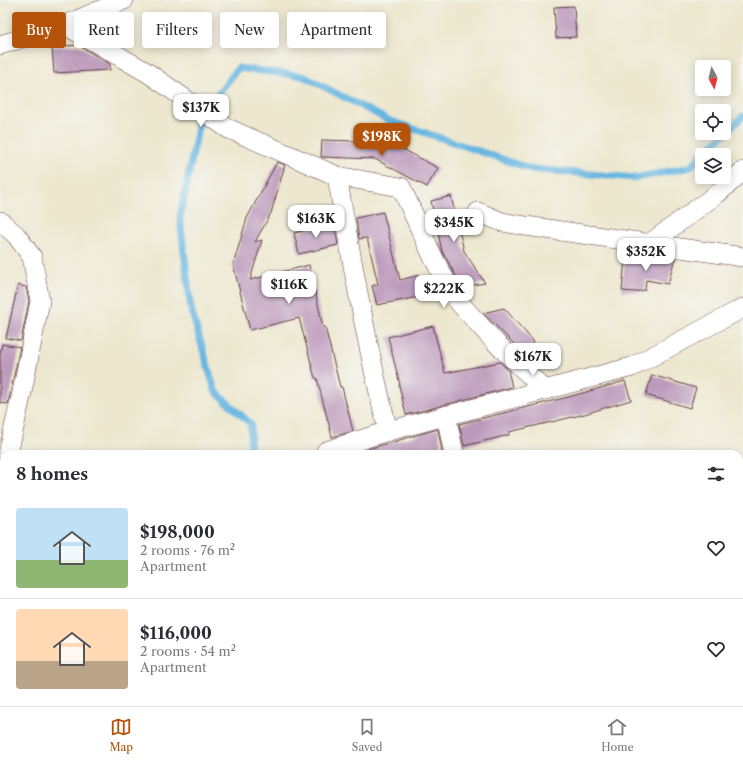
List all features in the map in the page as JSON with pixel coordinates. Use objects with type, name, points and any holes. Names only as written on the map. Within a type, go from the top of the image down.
[{"type":"street","points":[[66,25],[124,0]]},
{"type":"street","points":[[66,26],[148,73],[227,128],[337,176],[401,187],[433,257],[454,297],[496,343],[545,390]]},
{"type":"street","points":[[0,45],[12,41]]},
{"type":"street","points":[[649,244],[717,194],[743,171]]},
{"type":"street","points":[[337,176],[357,290],[375,378],[388,431]]},
{"type":"street","points":[[478,212],[502,222],[743,257]]},
{"type":"street","points":[[0,221],[16,235],[32,257],[40,301],[22,397],[9,450]]},
{"type":"street","points":[[329,450],[388,431],[446,415],[632,367],[743,308]]},
{"type":"street","points":[[446,415],[453,450]]},
{"type":"building","points":[[574,6],[576,37],[556,38],[554,7]]},
{"type":"building","points":[[74,45],[74,48],[83,48],[110,64],[110,70],[54,73],[52,48],[66,48],[66,46]]},
{"type":"building","points":[[322,140],[390,142],[438,168],[427,187],[375,159],[321,157]]},
{"type":"building","points":[[277,162],[285,165],[271,213],[255,242],[262,240],[250,280],[309,265],[323,327],[325,327],[353,431],[332,437],[317,378],[315,378],[299,318],[250,330],[233,265],[247,218]]},
{"type":"building","points":[[451,196],[464,251],[485,283],[462,287],[442,251],[431,201]]},
{"type":"building","points":[[383,212],[400,280],[419,275],[424,296],[377,305],[372,286],[378,284],[367,238],[359,239],[356,218]]},
{"type":"building","points":[[334,223],[338,245],[299,254],[294,233]]},
{"type":"building","points":[[653,255],[675,258],[668,284],[646,280],[645,290],[635,292],[622,291],[625,258]]},
{"type":"building","points":[[18,285],[26,287],[29,301],[21,341],[6,338]]},
{"type":"building","points":[[504,308],[534,342],[522,352],[483,313]]},
{"type":"building","points":[[433,326],[445,373],[500,362],[508,370],[512,387],[406,415],[388,337]]},
{"type":"building","points":[[2,344],[20,347],[8,404],[0,403],[0,354]]},
{"type":"building","points":[[652,375],[696,388],[690,408],[646,395]]},
{"type":"building","points":[[625,381],[631,400],[581,415],[509,432],[509,435],[464,446],[459,424],[572,396]]},
{"type":"building","points":[[438,429],[442,450],[368,450]]},
{"type":"waterway","points":[[250,450],[251,424],[215,391],[191,309],[180,217],[200,118],[238,68],[303,76],[388,120],[531,169],[636,178],[690,167],[695,162]]},
{"type":"waterway","points":[[709,148],[743,116]]}]
